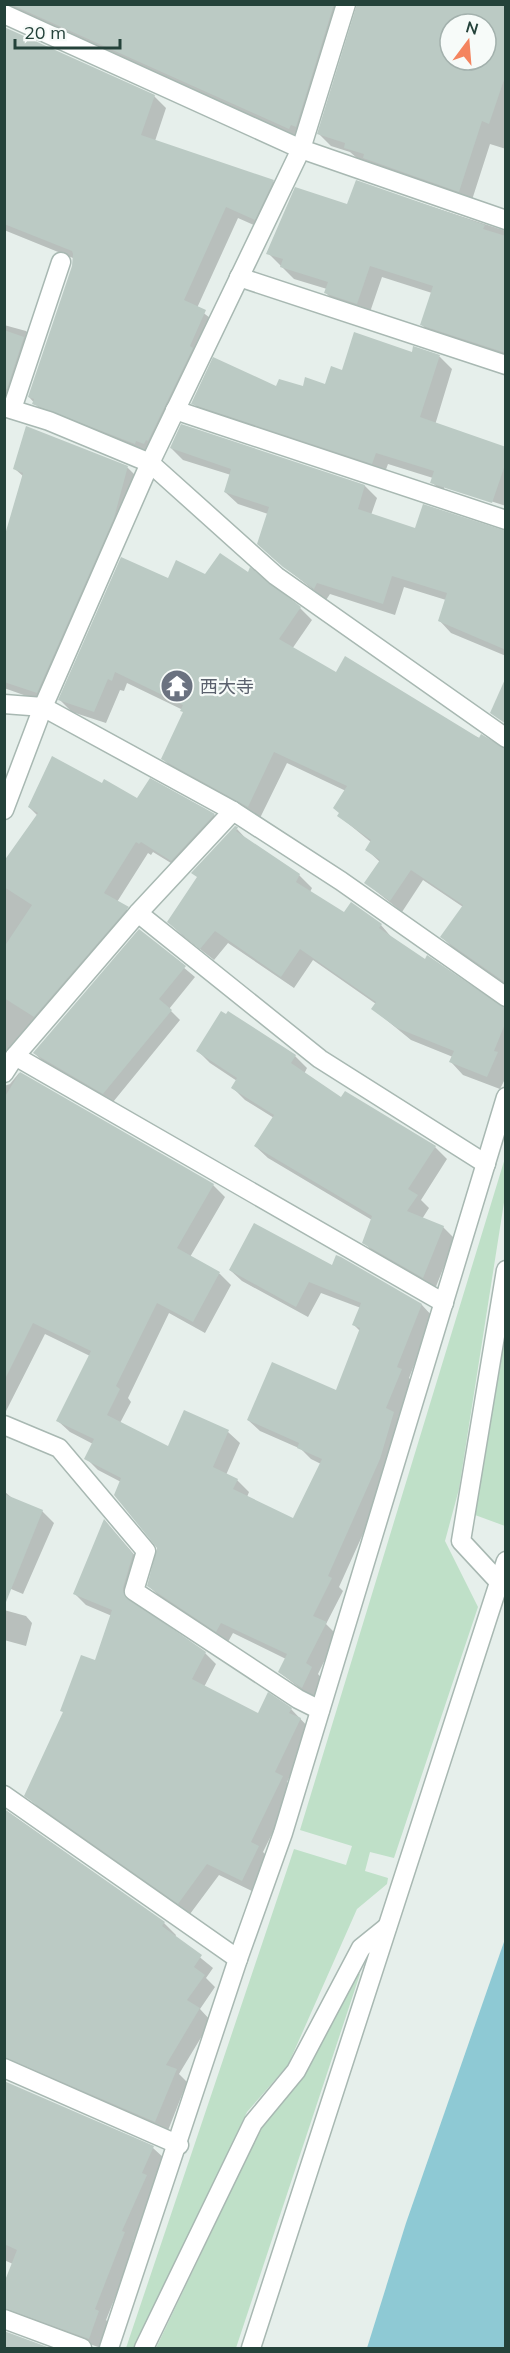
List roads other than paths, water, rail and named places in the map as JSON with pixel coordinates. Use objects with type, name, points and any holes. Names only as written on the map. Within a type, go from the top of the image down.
[{"type":"street","points":[[4,810],[43,707],[150,463],[301,149],[346,4]]},
{"type":"street","points":[[4,14],[301,149],[506,220]]},
{"type":"street","points":[[61,262],[8,408],[49,421],[150,463],[276,576],[506,738]]},
{"type":"street","points":[[239,277],[506,365]]},
{"type":"street","points":[[175,410],[506,520]]},
{"type":"street","points":[[4,704],[43,707],[232,811],[341,881],[506,997]]},
{"type":"street","points":[[4,1073],[15,1056],[138,913],[232,811]]},
{"type":"street","points":[[138,913],[320,1059],[486,1164]]},
{"type":"street","points":[[15,1056],[444,1303]]},
{"type":"street","points":[[109,2349],[179,2145],[238,1959],[283,1833],[506,1097]]},
{"type":"street","points":[[499,1582],[461,1541],[506,1270]]},
{"type":"street","points":[[4,1425],[59,1448],[146,1551],[134,1591],[298,1700],[320,1710]]},
{"type":"street","points":[[251,2349],[506,1561]]},
{"type":"street","points":[[4,1795],[238,1959]]},
{"type":"street","points":[[144,2349],[253,2123],[296,2071],[361,1948],[387,1927]]},
{"type":"street","points":[[4,2068],[179,2145]]},
{"type":"street","points":[[4,2319],[82,2349]]},
{"type":"water","points":[[505,1939],[505,2348],[367,2348],[406,2223]]},
{"type":"place","name":"西大寺","points":[[177,686]]}]
